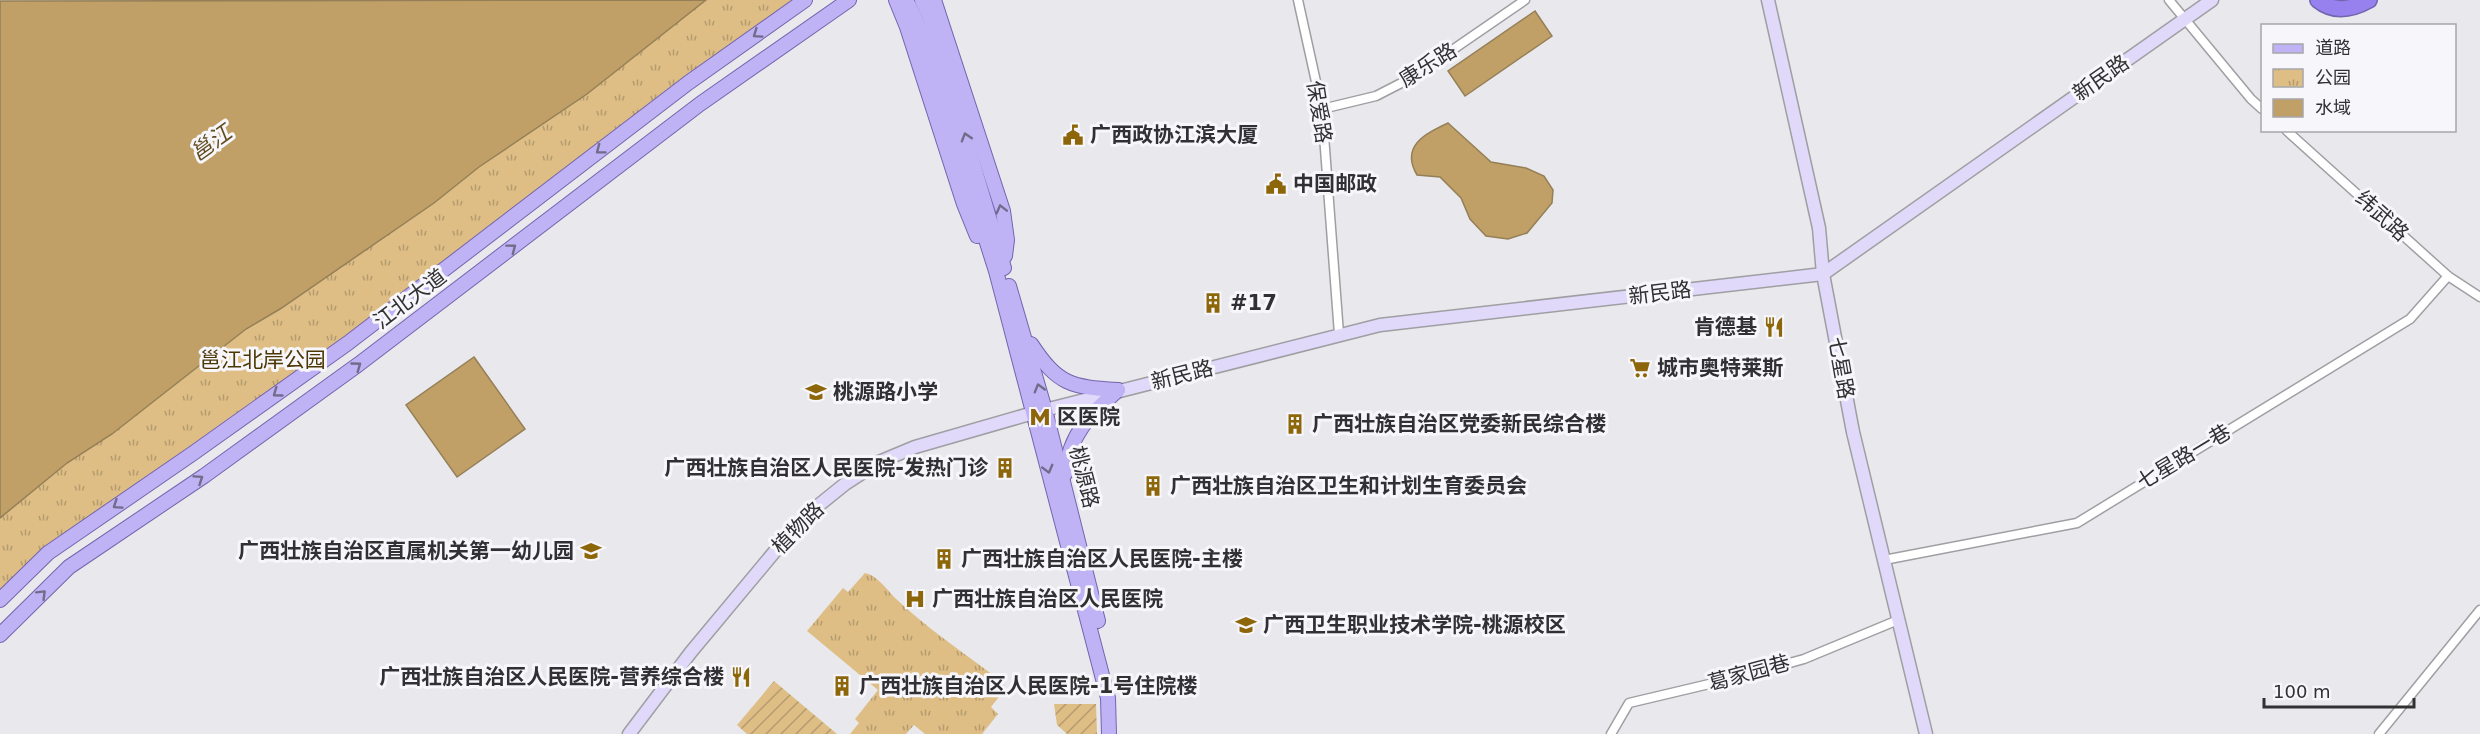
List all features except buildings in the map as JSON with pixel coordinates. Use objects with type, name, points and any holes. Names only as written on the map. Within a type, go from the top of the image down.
[{"type":"highway","points":[[2318,0],[2328,9],[2345,9],[2369,0]]},
{"type":"main road","name":"江北大道","points":[[0,600],[48,553],[348,343],[688,82],[805,0]]},
{"type":"main road","name":"江北大道","points":[[0,635],[69,567],[204,476],[359,364],[700,104],[849,0]]},
{"type":"main road","points":[[896,0],[915,49],[964,204],[979,242],[1000,269]]},
{"type":"main road","points":[[906,0],[915,17],[990,235]]},
{"type":"main road","points":[[922,0],[928,12],[990,235]]},
{"type":"main road","points":[[934,0],[1003,211],[1006,240],[1000,269]]},
{"type":"main road","name":"七星路","points":[[1768,0],[1819,228],[1823,274],[1852,432],[1926,734]]},
{"type":"main road","name":"新民路","points":[[1039,411],[1380,325],[1823,274],[2212,0]]},
{"type":"main road","name":"桃源路","points":[[990,235],[1039,411],[1064,485],[1116,697],[1117,734]]},
{"type":"main road","name":"桃源路","points":[[1000,269],[1022,331],[1108,698],[1108,734]]},
{"type":"main road","points":[[1022,331],[1051,371],[1068,384],[1085,388],[1118,390]]},
{"type":"main road","points":[[1064,485],[1068,453],[1077,434],[1088,417],[1118,390]]},
{"type":"main road","name":"植物路","points":[[629,734],[691,652],[763,564],[814,509],[845,484],[879,462],[915,447],[1039,411]]},
{"type":"street","name":"保爱路","points":[[1298,0],[1322,109],[1339,334]]},
{"type":"street","name":"康乐路","points":[[1322,109],[1376,96],[1413,77],[1525,0]]},
{"type":"street","points":[[2169,0],[2186,17],[2251,99],[2261,108]]},
{"type":"street","name":"纬武路","points":[[2288,132],[2448,276],[2480,297]]},
{"type":"street","name":"七星路一巷","points":[[1884,560],[2077,523],[2410,319],[2448,276]]},
{"type":"street","points":[[2379,734],[2480,610]]},
{"type":"street","name":"葛家园巷","points":[[1611,734],[1629,703],[1743,676],[1803,658],[1898,620]]},
{"type":"green space","name":"邕江北岸公园","points":[[706,0],[805,0],[348,343],[48,553],[0,600],[0,518],[67,463],[112,434],[246,329],[280,309],[434,203],[479,167],[587,94]]},
{"type":"green space","points":[[865,573],[877,579],[919,619],[1002,682],[1006,688],[991,707],[998,714],[982,734],[925,734],[914,725],[906,734],[850,734],[859,723],[855,719],[878,690],[807,631],[843,588],[848,592]]},
{"type":"green space","points":[[774,681],[837,734],[747,734],[737,725]]},
{"type":"green space","points":[[1054,704],[1096,704],[1097,734],[1067,734],[1057,725]]},
{"type":"water","name":"邕江","points":[[706,0],[587,94],[479,167],[434,203],[280,309],[246,329],[112,434],[67,463],[0,518],[0,1]]},
{"type":"water","points":[[1535,11],[1552,36],[1465,96],[1448,71]]},
{"type":"water","points":[[1448,123],[1491,162],[1526,168],[1544,176],[1553,190],[1552,203],[1527,233],[1508,239],[1486,236],[1470,219],[1461,198],[1440,177],[1417,175],[1411,156],[1417,142]]},
{"type":"water","points":[[474,357],[525,429],[457,477],[406,405]]},
{"type":"place","name":"广西政协江滨大厦","points":[[1073,135]]},
{"type":"place","name":"中国邮政","points":[[1276,184]]},
{"type":"place","name":"#17","points":[[1213,303]]},
{"type":"place","name":"肯德基","points":[[1774,327]]},
{"type":"place","name":"城市奥特莱斯","points":[[1640,368]]},
{"type":"place","name":"桃源路小学","points":[[816,392]]},
{"type":"place","name":"区医院","points":[[1040,417]]},
{"type":"place","name":"广西壮族自治区党委新民综合楼","points":[[1295,424]]},
{"type":"place","name":"广西壮族自治区人民医院-发热门诊","points":[[1005,468]]},
{"type":"place","name":"广西壮族自治区卫生和计划生育委员会","points":[[1153,486]]},
{"type":"place","name":"广西壮族自治区直属机关第一幼儿园","points":[[591,551]]},
{"type":"place","name":"广西壮族自治区人民医院-主楼","points":[[944,559]]},
{"type":"place","name":"广西壮族自治区人民医院","points":[[915,599]]},
{"type":"place","name":"广西卫生职业技术学院-桃源校区","points":[[1246,625]]},
{"type":"place","name":"广西壮族自治区人民医院-营养综合楼","points":[[741,677]]},
{"type":"place","name":"广西壮族自治区人民医院-1号住院楼","points":[[842,686]]}]
